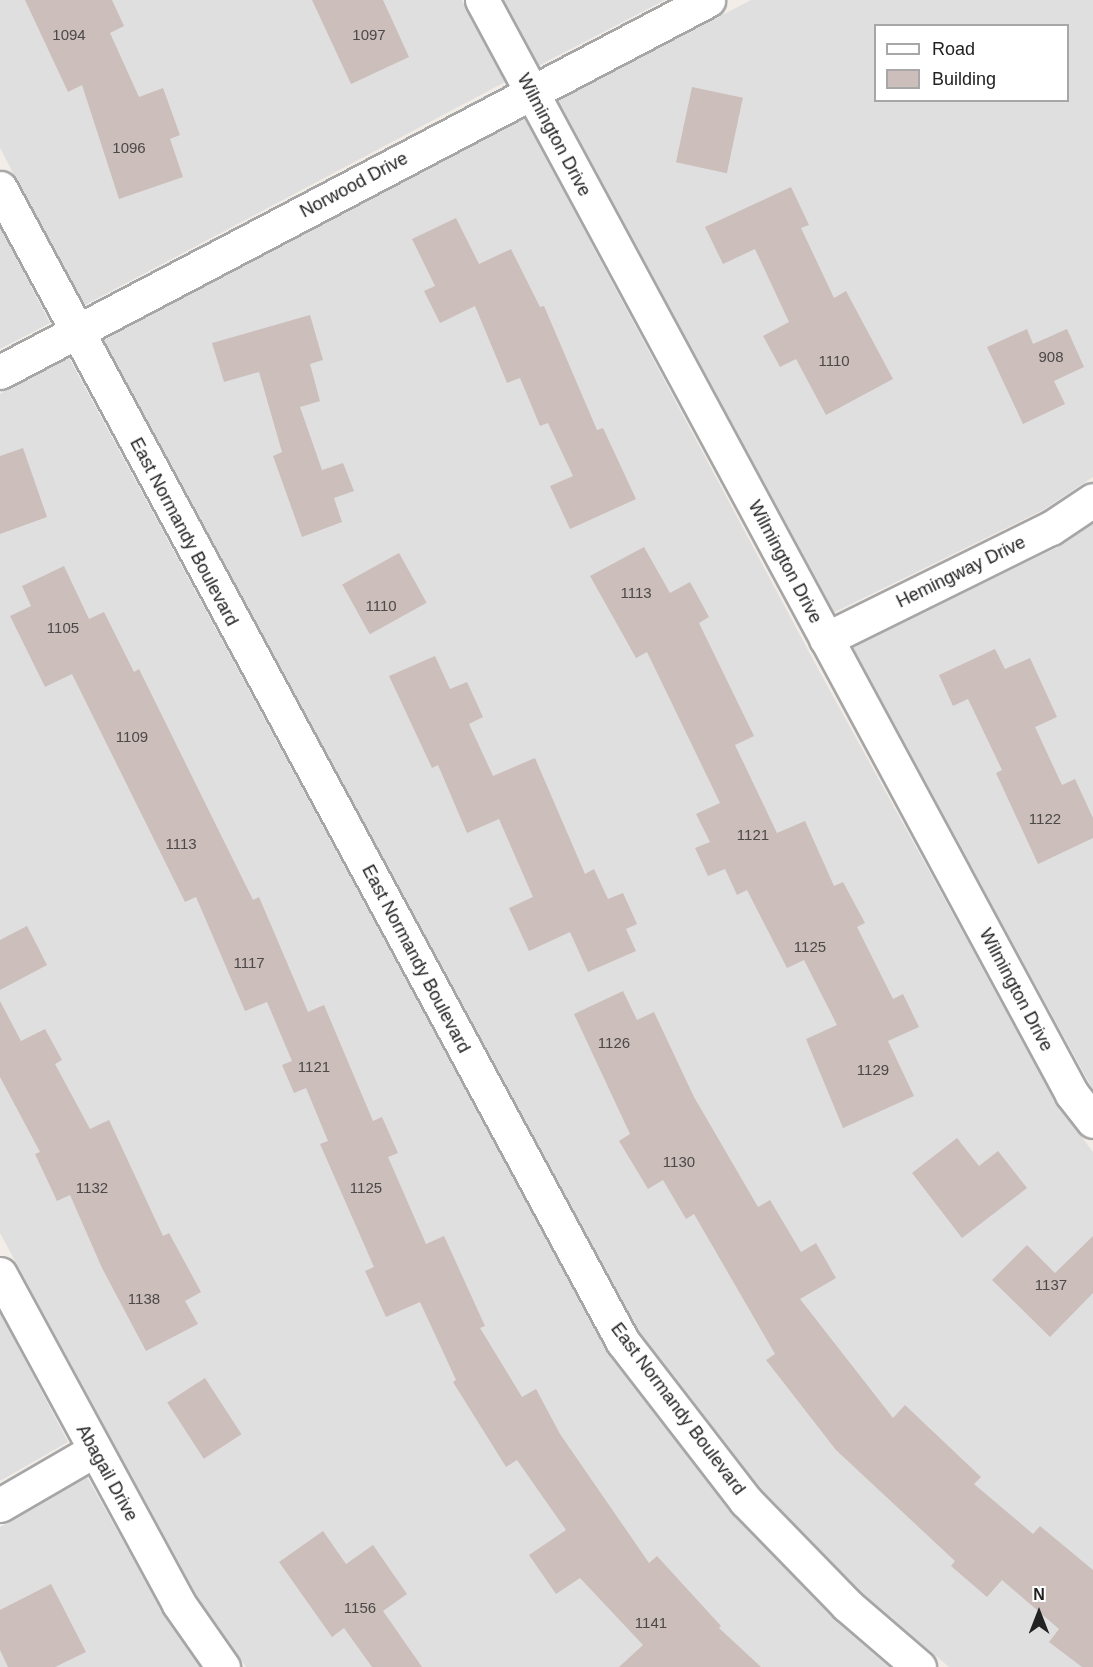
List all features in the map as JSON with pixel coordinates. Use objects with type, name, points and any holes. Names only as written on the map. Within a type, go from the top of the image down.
[{"type":"street","name":"Wilmington Drive","points":[[483,0],[1072,1094],[1093,1121]]},
{"type":"street","name":"Norwood Drive","points":[[0,372],[708,0]]},
{"type":"street","name":"East Normandy Boulevard","points":[[0,188],[623,1342],[746,1501],[847,1605],[919,1667]]},
{"type":"street","name":"Hemingway Drive","points":[[826,639],[1051,528],[1093,500]]},
{"type":"street","name":"Abagail Drive","points":[[0,1274],[93,1450],[179,1604],[223,1667]]},
{"type":"street","points":[[0,1505],[93,1450]]},
{"type":"shaded area","points":[[0,0],[462,0],[505,82],[83,306],[0,148]]},
{"type":"shaded area","points":[[503,0],[665,0],[538,66]]},
{"type":"shaded area","points":[[751,0],[1093,0],[1093,477],[1043,510],[833,613],[557,101]]},
{"type":"shaded area","points":[[524,117],[816,665],[1057,1104],[1093,1152],[1093,1667],[949,1667],[858,1589],[759,1487],[637,1330],[101,341]]},
{"type":"shaded area","points":[[0,227],[50,323],[0,349]]},
{"type":"shaded area","points":[[69,358],[609,1355],[733,1514],[836,1621],[889,1667],[246,1667],[193,1592],[0,1233],[0,394]]},
{"type":"shaded area","points":[[1093,523],[1093,1090],[851,648],[1058,547]]},
{"type":"shaded area","points":[[0,1312],[68,1442],[0,1481]]},
{"type":"shaded area","points":[[87,1477],[164,1614],[200,1667],[0,1667],[0,1527]]},
{"type":"building","points":[[25,0],[112,0],[124,26],[110,33],[139,97],[163,88],[180,135],[170,139],[183,177],[119,199],[82,85],[68,92]]},
{"type":"building","points":[[312,0],[383,0],[409,57],[351,84]]},
{"type":"building","points":[[692,87],[743,98],[727,173],[676,162]]},
{"type":"building","points":[[791,187],[809,225],[801,228],[834,298],[846,291],[893,379],[826,415],[796,359],[780,367],[763,336],[789,322],[755,249],[723,264],[705,227]]},
{"type":"building","points":[[456,218],[479,264],[511,249],[540,307],[544,306],[597,430],[603,428],[636,499],[570,529],[550,486],[573,476],[548,423],[540,426],[520,378],[507,383],[475,306],[440,323],[424,291],[435,286],[412,239]]},
{"type":"building","points":[[310,315],[323,360],[310,364],[320,401],[300,407],[322,470],[343,463],[354,491],[334,498],[342,522],[302,537],[273,456],[282,452],[259,372],[224,382],[212,343]]},
{"type":"building","points":[[1027,329],[1033,344],[1067,329],[1084,367],[1054,381],[1065,404],[1023,424],[987,347]]},
{"type":"building","points":[[23,448],[47,517],[0,534],[0,456]]},
{"type":"building","points":[[644,547],[670,593],[690,582],[709,617],[699,623],[754,736],[735,745],[777,833],[805,821],[834,886],[843,882],[865,923],[857,927],[893,999],[903,994],[919,1027],[888,1041],[914,1096],[843,1128],[806,1039],[837,1025],[804,960],[787,968],[747,890],[737,895],[725,869],[708,876],[695,848],[710,842],[696,814],[720,803],[647,652],[636,658],[590,576]]},
{"type":"building","points":[[399,553],[427,603],[370,634],[342,585]]},
{"type":"building","points":[[64,566],[89,619],[104,612],[134,672],[139,669],[253,900],[259,897],[308,1012],[324,1005],[373,1121],[382,1117],[398,1153],[388,1157],[426,1244],[444,1236],[485,1326],[480,1328],[522,1397],[536,1389],[560,1434],[649,1563],[657,1556],[721,1626],[719,1628],[761,1667],[619,1667],[643,1645],[580,1578],[556,1594],[529,1555],[566,1530],[517,1460],[506,1467],[453,1382],[456,1380],[420,1302],[386,1317],[365,1271],[374,1267],[320,1144],[328,1141],[306,1088],[294,1093],[282,1065],[292,1061],[267,1002],[245,1011],[196,897],[185,902],[72,674],[45,687],[10,616],[31,606],[22,586]]},
{"type":"building","points":[[995,649],[1005,669],[1030,658],[1057,717],[1035,727],[1062,785],[1075,779],[1093,818],[1093,838],[1038,864],[996,773],[1002,770],[968,699],[953,706],[939,675]]},
{"type":"building","points":[[435,656],[450,689],[467,682],[483,717],[469,724],[493,776],[535,758],[585,874],[594,869],[608,899],[623,893],[637,924],[626,929],[636,951],[588,972],[570,932],[529,951],[509,908],[533,897],[499,819],[467,833],[438,765],[432,768],[389,676]]},
{"type":"building","points":[[27,926],[47,965],[0,990],[0,940]]},
{"type":"building","points":[[623,991],[637,1020],[654,1012],[694,1097],[758,1207],[770,1200],[801,1252],[816,1243],[836,1278],[800,1299],[893,1418],[905,1405],[981,1477],[974,1484],[1033,1534],[1040,1526],[1093,1570],[1093,1667],[1082,1667],[1049,1642],[1059,1629],[1002,1580],[987,1597],[951,1566],[955,1561],[836,1450],[766,1360],[775,1354],[694,1214],[686,1219],[663,1180],[648,1189],[619,1141],[630,1134],[574,1014]]},
{"type":"building","points":[[0,1001],[21,1041],[45,1029],[62,1060],[55,1064],[90,1129],[109,1120],[163,1236],[169,1233],[201,1292],[185,1301],[198,1324],[146,1351],[102,1268],[70,1195],[57,1201],[35,1154],[40,1152],[0,1077]]},
{"type":"building","points":[[957,1138],[979,1166],[998,1151],[1027,1188],[962,1238],[912,1173]]},
{"type":"building","points":[[1093,1236],[1093,1293],[1050,1337],[992,1280],[1027,1245],[1055,1273]]},
{"type":"building","points":[[205,1378],[241,1434],[204,1459],[167,1403]]},
{"type":"building","points":[[323,1531],[346,1564],[373,1545],[407,1594],[383,1611],[422,1667],[372,1667],[344,1628],[332,1637],[279,1562]]},
{"type":"building","points":[[51,1584],[86,1652],[55,1667],[8,1667],[0,1650],[0,1610]]}]
